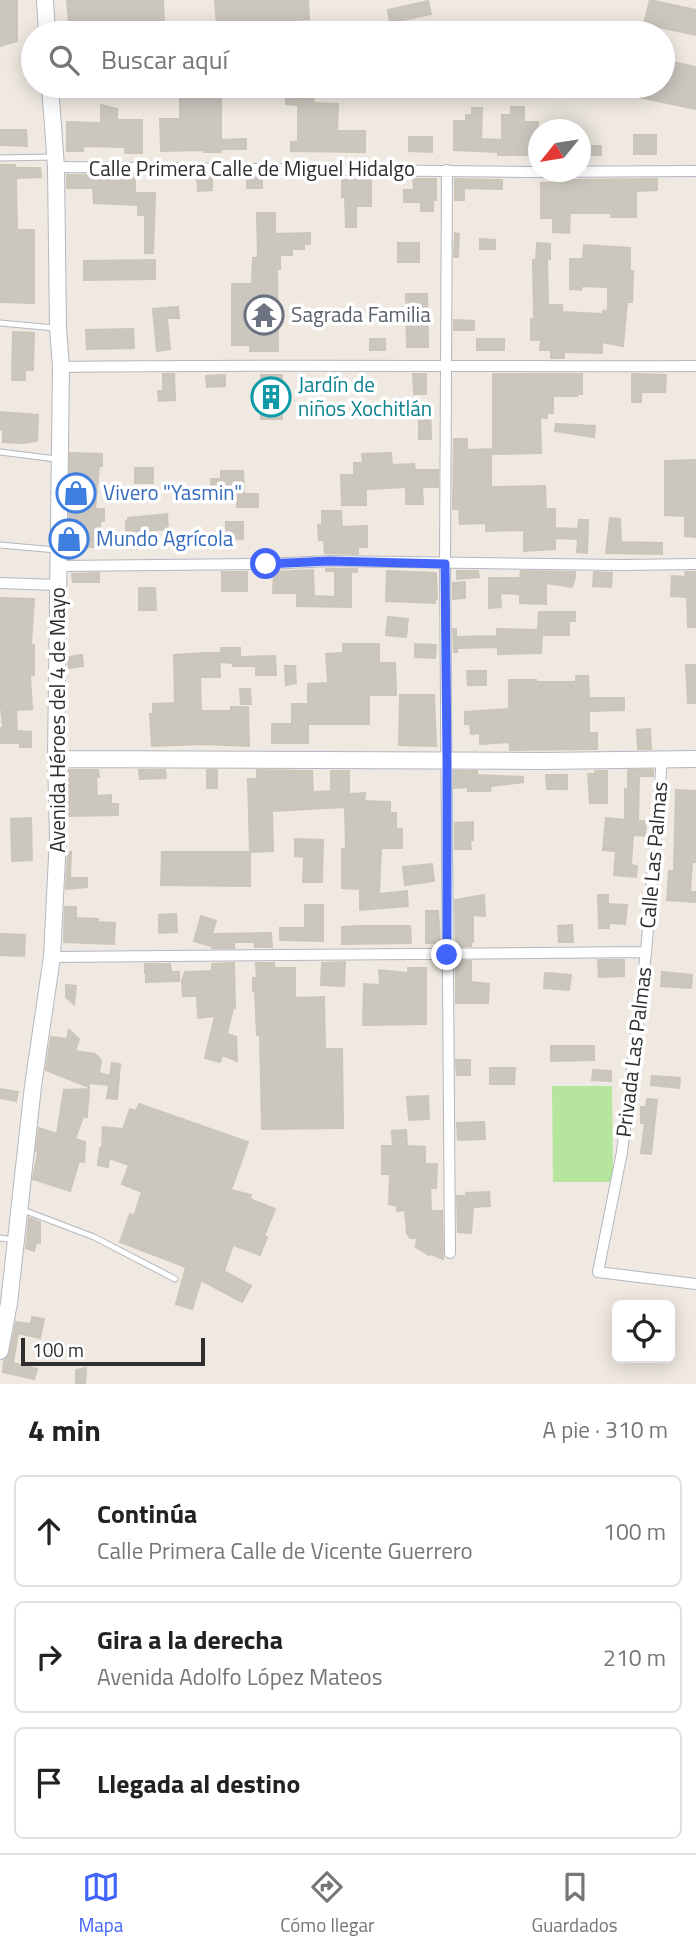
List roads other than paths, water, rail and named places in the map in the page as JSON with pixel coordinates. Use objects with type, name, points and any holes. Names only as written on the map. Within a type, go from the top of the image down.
[{"type":"main road","points":[[45,0],[46,21]]},
{"type":"main road","name":"Avenida Héroes del 4 de Mayo","points":[[0,1351],[8,1239],[20,1209],[33,1086],[52,957],[58,837],[57,585],[60,558],[61,367],[51,98]]},
{"type":"main road","points":[[56,759],[696,759]]},
{"type":"street","name":"Calle Primera Calle de Miguel Hidalgo","points":[[55,162],[529,172],[696,171]]},
{"type":"street","points":[[447,170],[445,564],[450,1253]]},
{"type":"street","points":[[61,367],[696,366]]},
{"type":"street","points":[[60,558],[266,564],[329,561],[696,564]]},
{"type":"street","points":[[0,583],[57,585]]},
{"type":"street","name":"Calle Las Palmas","points":[[646,952],[662,759]]},
{"type":"street","points":[[52,957],[646,952]]},
{"type":"street","name":"Privada Las Palmas","points":[[646,952],[622,1152],[598,1272],[696,1284]]},
{"type":"lane","points":[[0,158],[55,162]]},
{"type":"lane","points":[[0,323],[58,328]]},
{"type":"lane","points":[[0,452],[61,459]]},
{"type":"lane","points":[[0,545],[60,558]]},
{"type":"lane","points":[[20,1209],[94,1237],[175,1279]]},
{"type":"place","name":"Sagrada Familia","points":[[264,315]]},
{"type":"place","name":"Jardín de niños Xochitlán","points":[[271,397]]},
{"type":"place","name":"Vivero \"Yasmin\"","points":[[76,493]]},
{"type":"place","name":"Mundo Agrícola","points":[[69,539]]}]
